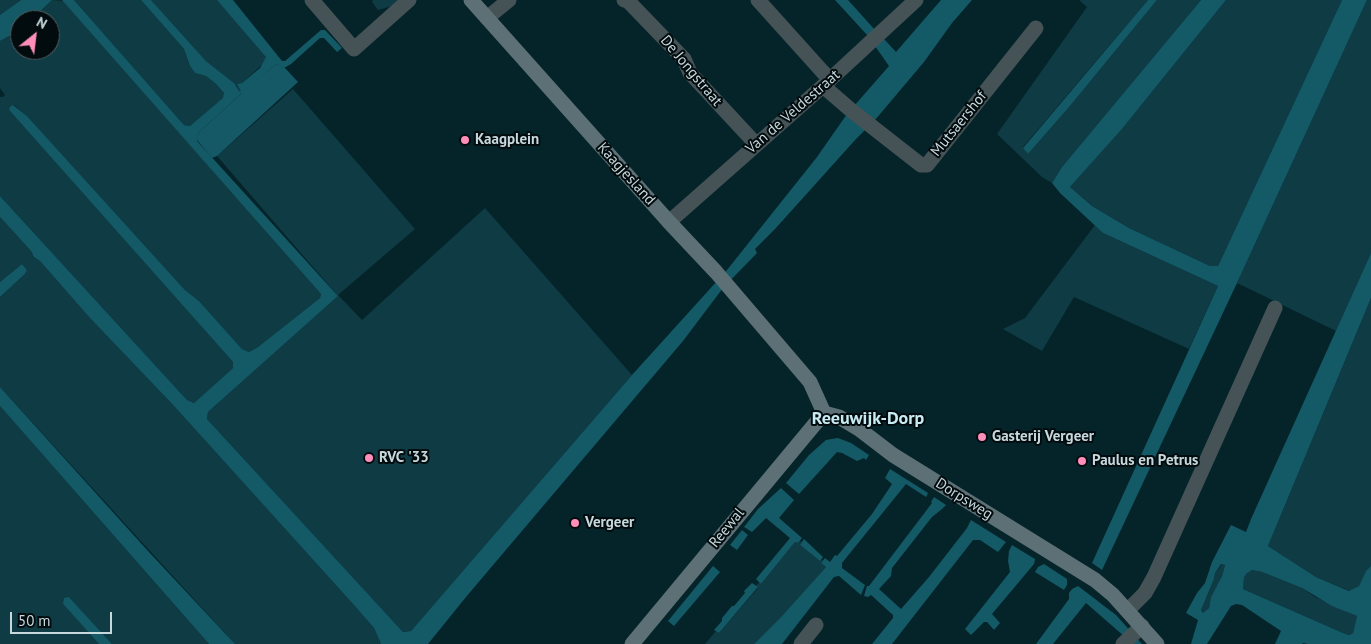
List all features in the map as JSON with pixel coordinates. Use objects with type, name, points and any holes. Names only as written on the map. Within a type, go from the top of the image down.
[{"type":"street","points":[[312,0],[354,49],[409,0]]},
{"type":"street","name":"Kaagjesland","points":[[471,0],[716,272],[810,382],[824,412]]},
{"type":"street","points":[[487,18],[509,0]]},
{"type":"street","name":"De Jongstraat","points":[[624,0],[628,1],[684,59],[690,73],[756,144]]},
{"type":"street","name":"Mutsaershof","points":[[758,0],[852,112],[921,165],[927,165],[1036,28]]},
{"type":"street","name":"Van de Veldestraat","points":[[669,222],[826,83],[916,0]]},
{"type":"street","points":[[1128,610],[1145,593],[1154,577],[1275,308]]},
{"type":"street","name":"Dorpsweg","points":[[824,412],[839,418],[859,430],[893,455],[1081,571],[1113,595],[1128,610],[1131,636],[1157,644]]},
{"type":"street","name":"Reewal","points":[[632,644],[824,412]]},
{"type":"street","points":[[801,644],[816,625]]},
{"type":"shaded area","points":[[0,0],[21,0],[0,15]]},
{"type":"shaded area","points":[[21,0],[52,0],[42,10],[10,10],[10,36],[0,41],[0,15]]},
{"type":"shaded area","points":[[52,0],[64,1],[321,294],[320,298],[258,347],[249,352],[242,349],[199,301],[185,290],[27,116],[14,105],[9,110],[233,362],[233,368],[194,403],[187,400],[0,196],[0,97],[5,95],[0,88],[0,41],[10,36],[10,60],[60,60],[60,10],[42,10]]},
{"type":"shaded area","points":[[62,0],[74,0],[184,125],[190,126],[223,98],[224,93],[206,76],[195,73],[190,66],[184,49],[141,0],[151,0],[206,61],[234,83],[241,94],[199,132],[197,141],[338,296],[208,412],[207,419],[403,632],[411,631],[632,375],[727,270],[817,157],[847,114],[889,66],[875,46],[884,39],[896,52],[941,0],[972,0],[952,23],[924,62],[875,120],[755,249],[757,253],[723,288],[683,341],[428,644],[381,644],[374,628],[353,604],[174,406],[89,317],[40,261],[34,257],[31,251],[0,217],[0,196],[187,400],[194,403],[233,368],[233,362],[9,110],[10,107],[13,105],[27,116],[185,290],[199,301],[242,349],[249,352],[258,347],[320,298],[321,294]]},
{"type":"shaded area","points":[[74,0],[141,0],[184,49],[190,66],[195,73],[206,76],[216,84],[224,93],[224,98],[190,126],[184,125]]},
{"type":"shaded area","points":[[151,0],[217,0],[264,52],[266,57],[264,63],[242,83],[237,84],[241,90],[239,91],[234,83],[206,61]]},
{"type":"shaded area","points":[[217,0],[233,0],[282,61],[285,61],[321,30],[325,30],[342,48],[337,52],[324,38],[320,38],[291,64],[284,68],[276,64],[242,93],[237,84],[242,83],[260,68],[266,57]]},
{"type":"shaded area","points":[[373,0],[399,0],[392,6],[378,10],[372,2]]},
{"type":"shaded area","points":[[835,0],[848,0],[875,30],[868,36]]},
{"type":"shaded area","points":[[1079,0],[1148,0],[1023,147],[1028,154],[1157,0],[1201,0],[1062,167],[1052,183],[1042,177],[997,134],[1087,7]]},
{"type":"shaded area","points":[[1148,0],[1157,0],[1028,154],[1023,148]]},
{"type":"shaded area","points":[[1201,0],[1226,0],[1122,129],[1070,187],[1092,206],[1129,228],[1210,266],[1218,266],[1342,0],[1367,0],[1102,570],[1092,563],[1218,286],[1103,233],[1060,193],[1052,183],[1062,167]]},
{"type":"shaded area","points":[[1226,0],[1342,0],[1218,266],[1210,266],[1129,228],[1092,206],[1070,187],[1122,129]]},
{"type":"shaded area","points":[[1367,0],[1371,0],[1371,253],[1336,331],[1237,283]]},
{"type":"shaded area","points":[[276,64],[285,68],[298,82],[217,156],[212,158],[197,140],[199,132],[241,94],[239,91],[241,90],[242,92]]},
{"type":"shaded area","points":[[293,89],[415,229],[338,295],[362,320],[485,208],[632,375],[411,631],[403,632],[207,419],[208,412],[338,296],[217,156]]},
{"type":"shaded area","points":[[0,217],[31,251],[34,257],[40,261],[89,317],[174,406],[353,604],[374,628],[381,644],[235,644],[0,387],[0,297],[27,270],[22,264],[0,282]]},
{"type":"shaded area","points":[[1095,225],[1103,233],[1218,286],[1189,349],[1074,297],[1042,351],[1003,329],[1025,318]]},
{"type":"shaded area","points":[[1371,253],[1371,298],[1268,546],[1316,577],[1349,591],[1359,586],[1366,571],[1371,566],[1371,644],[1275,644],[1281,631],[1242,605],[1236,604],[1231,606],[1207,644],[1191,644],[1198,620],[1186,613],[1205,583],[1212,562],[1231,525],[1246,532]],"holes":[[[1221,564],[1225,565],[1222,576],[1211,597],[1209,608],[1203,613],[1201,610],[1215,573]],[[1252,570],[1262,572],[1302,588],[1332,606],[1357,616],[1353,633],[1349,635],[1343,633],[1243,589],[1244,578]]]},
{"type":"shaded area","points":[[22,264],[27,270],[25,274],[0,297],[0,282]]},
{"type":"shaded area","points":[[1371,298],[1371,566],[1359,586],[1350,591],[1316,577],[1268,546]]},
{"type":"shaded area","points":[[0,387],[235,644],[209,644],[0,406]]},
{"type":"shaded area","points":[[0,406],[209,644],[112,644],[69,597],[63,604],[99,644],[0,644]]},
{"type":"shaded area","points":[[838,438],[851,443],[869,455],[866,460],[864,458],[857,461],[837,452],[799,494],[786,483],[809,455],[826,440]]},
{"type":"shaded area","points":[[890,469],[928,493],[926,497],[906,484],[842,563],[842,568],[865,585],[861,595],[839,576],[834,577],[782,644],[754,644],[826,567],[821,563],[825,558],[830,562],[835,555],[837,556],[872,514],[892,484],[885,478]]},
{"type":"shaded area","points":[[781,488],[794,500],[779,518],[802,538],[798,543],[795,542],[761,584],[756,579],[790,538],[766,518],[752,532],[744,527],[758,509]]},
{"type":"shaded area","points":[[934,497],[946,505],[932,517],[892,568],[891,576],[879,589],[901,609],[929,577],[967,528],[971,520],[1006,542],[998,552],[980,540],[973,540],[892,644],[872,644],[893,618],[893,615],[871,595],[868,597],[864,596],[867,586],[869,586],[932,503]]},
{"type":"shaded area","points":[[742,530],[748,535],[737,550],[730,545]]},
{"type":"shaded area","points":[[804,539],[823,557],[820,561],[800,545]]},
{"type":"shaded area","points":[[795,542],[798,543],[802,542],[800,545],[820,561],[821,559],[823,561],[821,563],[826,567],[781,617],[754,644],[705,644],[716,631],[719,633],[758,588],[756,586],[759,582],[761,584]]},
{"type":"shaded area","points":[[1012,545],[1035,559],[1034,564],[992,614],[1000,623],[994,630],[987,622],[984,622],[971,635],[965,629],[1010,572],[1008,561]]},
{"type":"shaded area","points":[[1044,564],[1067,579],[1067,585],[1064,590],[1035,572],[1038,567]]},
{"type":"shaded area","points":[[1222,564],[1225,565],[1222,576],[1211,597],[1209,608],[1203,613],[1201,610],[1215,573]]},
{"type":"shaded area","points":[[713,566],[720,572],[674,626],[668,621]]},
{"type":"shaded area","points":[[1252,570],[1262,572],[1302,588],[1315,597],[1357,616],[1353,633],[1349,635],[1343,633],[1243,589],[1244,578]]},
{"type":"shaded area","points":[[752,583],[758,587],[719,633],[714,630],[722,621],[722,618]]},
{"type":"shaded area","points":[[1078,586],[1116,615],[1142,644],[1133,644],[1086,603],[1053,644],[1036,644],[1069,599],[1069,593]]},
{"type":"shaded area","points":[[69,597],[112,644],[99,644],[63,604],[64,598]]},
{"type":"place","name":"Kaagplein","points":[[465,140]]},
{"type":"place","name":"Gasterij Vergeer","points":[[982,437]]},
{"type":"place","name":"RVC '33","points":[[369,458]]},
{"type":"place","name":"Paulus en Petrus","points":[[1082,461]]},
{"type":"place","name":"Vergeer","points":[[575,523]]},
{"type":"district","name":"Reeuwijk-Dorp","points":[[868,419]]}]
